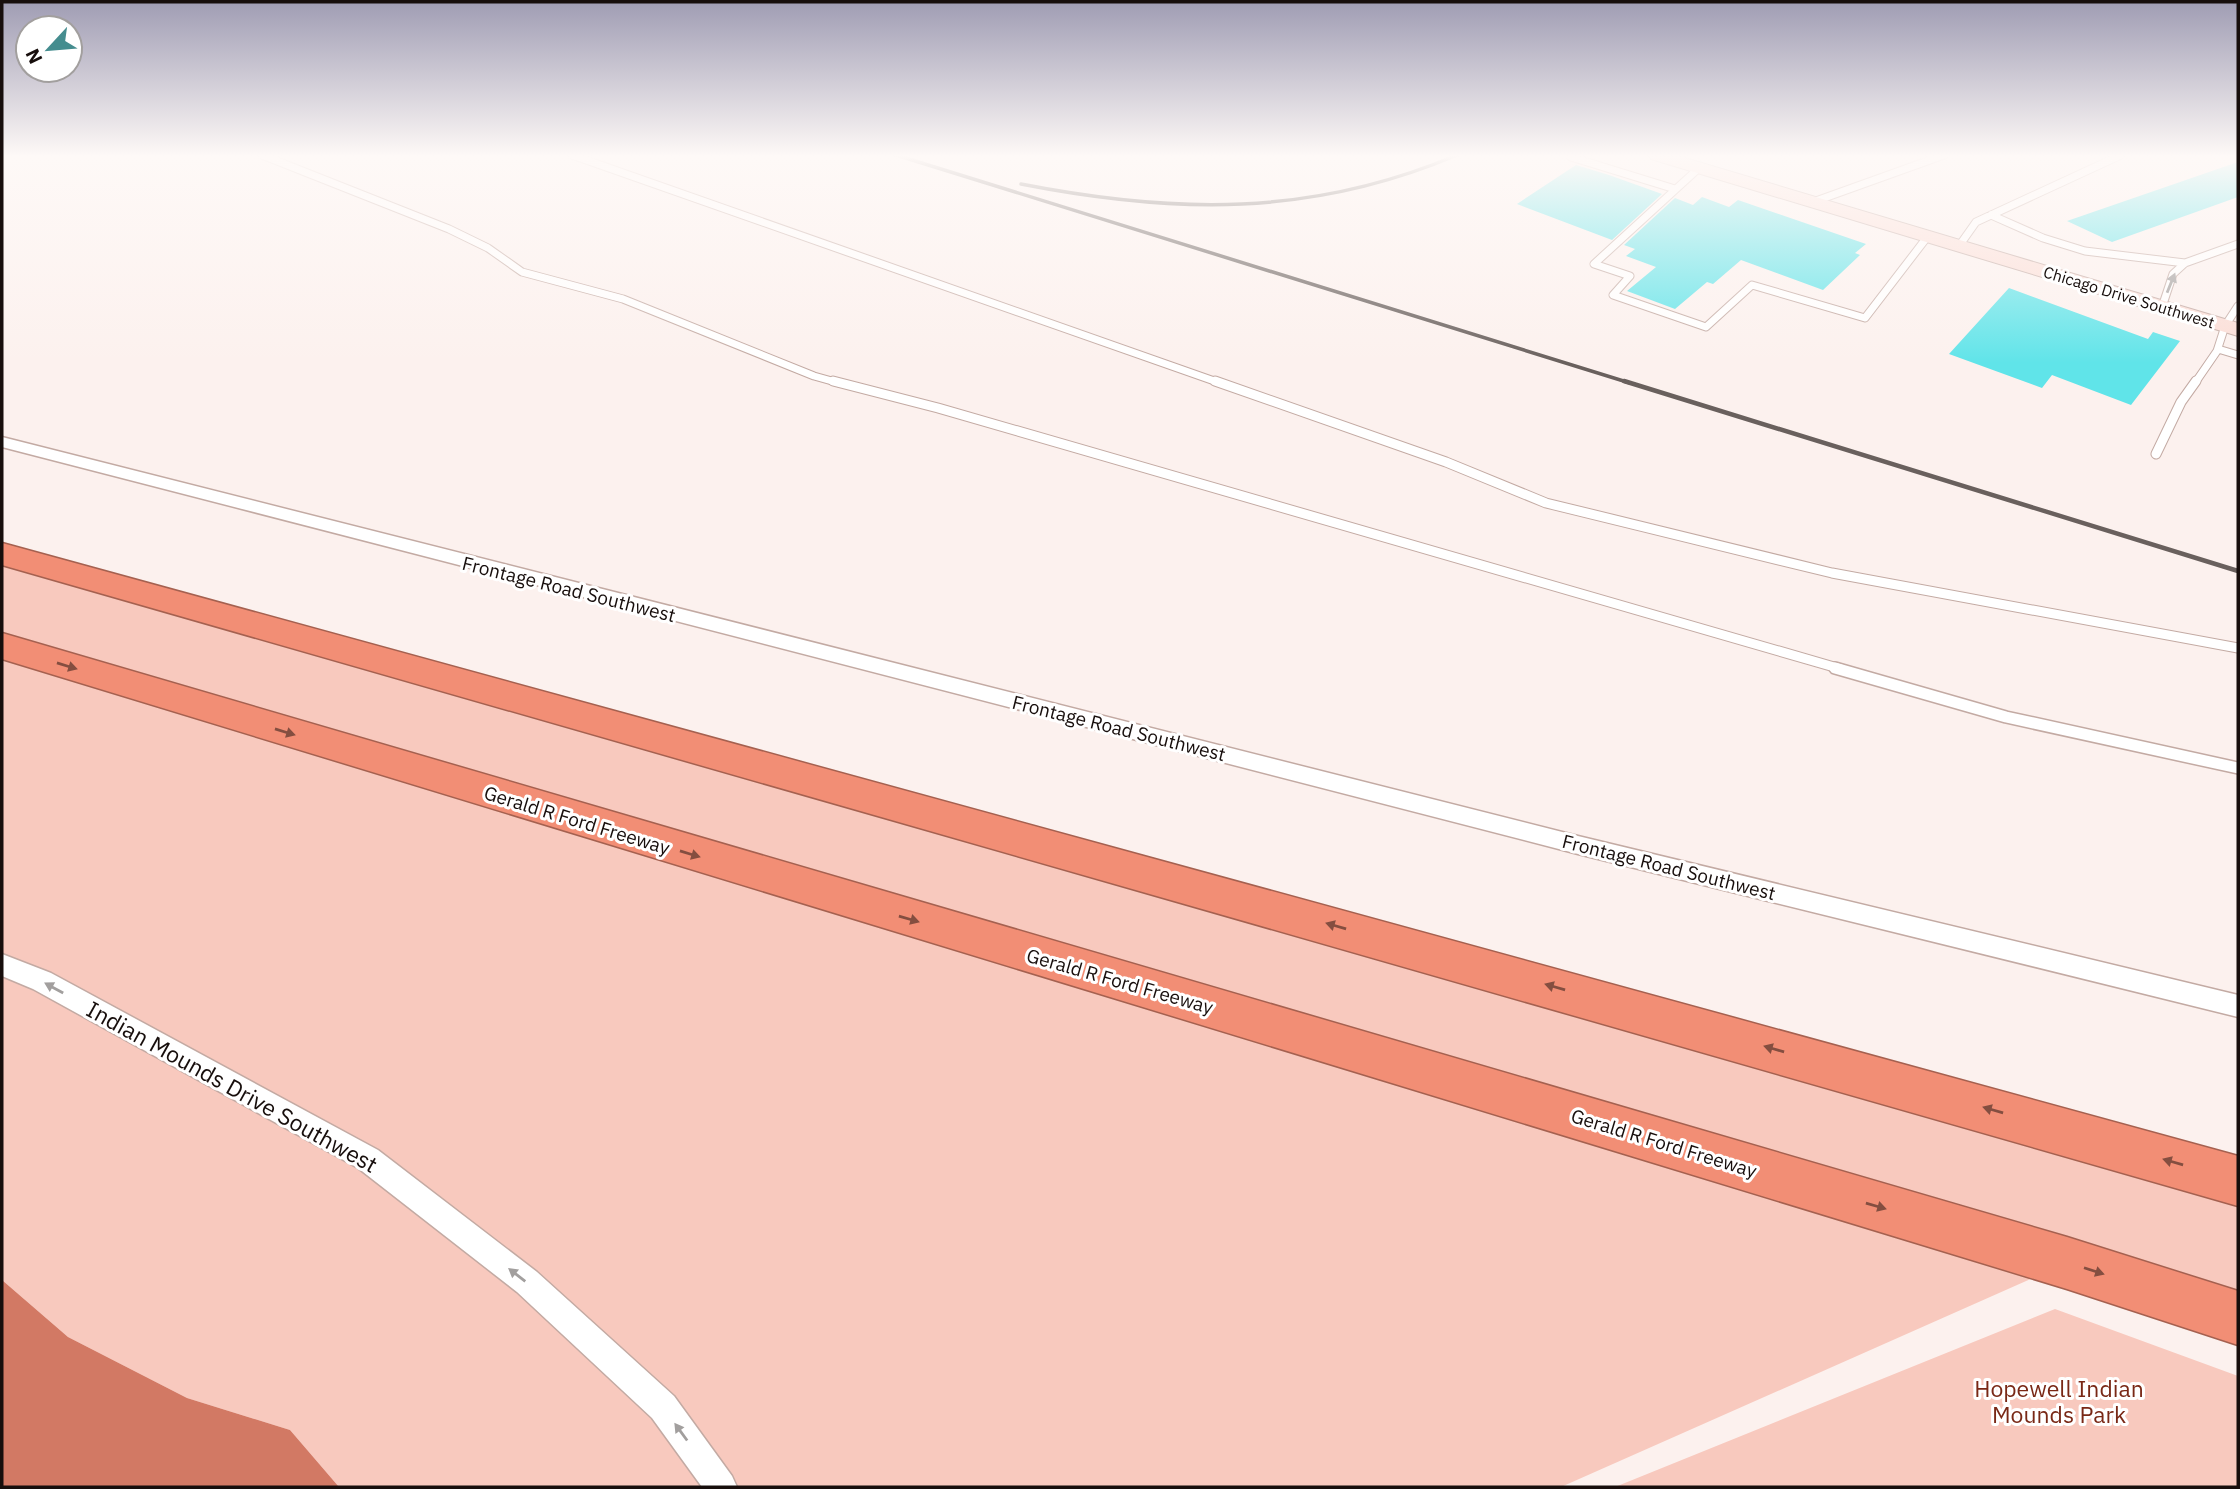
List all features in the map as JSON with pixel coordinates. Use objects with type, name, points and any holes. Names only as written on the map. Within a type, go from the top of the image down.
[{"type":"highway","points":[[2,554],[2238,1181]]},
{"type":"highway","name":"Gerald R Ford Freeway","points":[[2,646],[2067,1263],[2238,1318]]},
{"type":"main road","name":"Chicago Drive Southwest","points":[[1889,224],[2232,328]]},
{"type":"street","name":"Frontage Road Southwest","points":[[2,442],[1564,842],[2238,1006]]},
{"type":"street","name":"Indian Mounds Drive Southwest","points":[[2,965],[42,981],[368,1159],[527,1282],[663,1407],[721,1487]]},
{"type":"lane","points":[[438,224],[488,248],[522,272],[623,299],[814,376],[951,412],[2006,717],[2238,768]]},
{"type":"lane","points":[[770,224],[1446,462],[1546,503],[1832,573],[2238,648]]},
{"type":"lane","points":[[1637,224],[1594,264],[1630,276],[1613,295],[1706,327],[1752,285],[1865,318],[1928,236]]},
{"type":"lane","points":[[1959,246],[1974,224]]},
{"type":"lane","points":[[2016,224],[2084,251],[2111,256],[2146,256],[2185,263]]},
{"type":"lane","points":[[2162,307],[2173,274],[2185,263],[2238,244]]},
{"type":"lane","points":[[2156,454],[2181,402],[2232,328],[2238,306]]},
{"type":"lane","points":[[2218,349],[2238,355]]},
{"type":"green space","points":[[2,554],[2238,1181],[2238,1318],[2067,1263],[1561,1487],[339,1487],[290,1430],[187,1398],[68,1337],[2,1280]]},
{"type":"green space","name":"Hopewell Indian Mounds Park","points":[[2055,1309],[2238,1376],[2238,1487],[1615,1487]]},
{"type":"shaded area","points":[[2,1280],[68,1337],[187,1398],[290,1430],[339,1487],[2,1487]]},
{"type":"building","points":[[1571,224],[1629,224],[1612,240]]},
{"type":"building","points":[[1646,224],[1809,224],[1866,244],[1855,253],[1860,255],[1823,290],[1741,260],[1713,284],[1707,282],[1675,309],[1627,291],[1656,267],[1626,256],[1635,249],[1624,245]]},
{"type":"building","points":[[2074,224],[2161,224],[2112,242]]},
{"type":"building","points":[[2009,288],[2148,339],[2153,332],[2180,341],[2131,405],[2052,375],[2042,388],[1949,354]]},
{"type":"railway","points":[[1120,224],[1630,383]]},
{"type":"railway","points":[[1624,381],[2238,571]]}]
